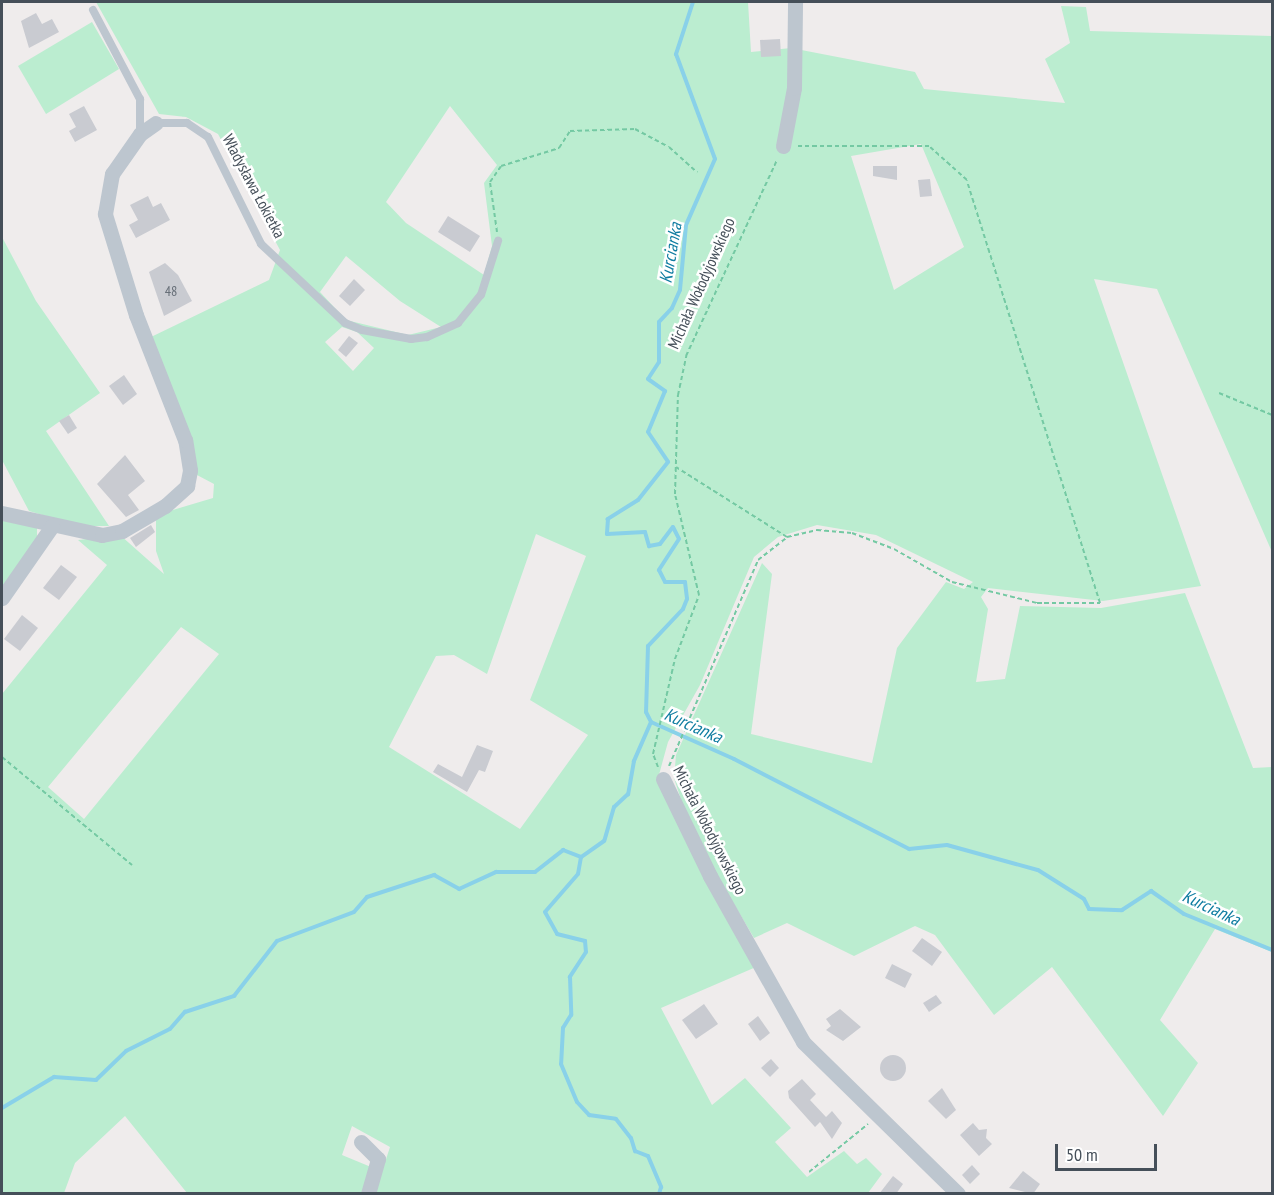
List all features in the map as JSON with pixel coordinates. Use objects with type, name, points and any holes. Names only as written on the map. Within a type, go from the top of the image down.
[{"type":"street","points":[[783,146],[794,88],[795,2]]},
{"type":"street","name":"Władysława Łokietka","points":[[52,526],[88,534],[122,531],[165,506],[187,486],[190,470],[185,440],[132,304],[105,213],[112,174],[140,134],[156,123]]},
{"type":"street","points":[[2,513],[52,526],[2,598]]},
{"type":"street","name":"Michała Wołodyjowskiego","points":[[663,779],[710,876],[803,1042],[958,1194]]},
{"type":"street","points":[[361,1142],[378,1159],[368,1194]]},
{"type":"lane","points":[[93,10],[140,99],[140,134]]},
{"type":"lane","name":"Władysława Łokietka","points":[[156,123],[187,123],[208,137],[261,244],[345,323],[362,330],[411,339],[427,337],[458,323],[485,286],[498,241]]},
{"type":"path","points":[[498,241],[490,182],[501,166],[559,148],[570,131],[635,129],[669,147],[697,172]]},
{"type":"path","name":"Michała Wołodyjowskiego","points":[[663,779],[653,754],[675,659],[699,595],[678,516],[676,466],[678,395],[686,356],[783,146]]},
{"type":"path","points":[[663,779],[758,560],[787,537],[817,530],[852,533],[894,549],[952,582],[1037,603],[1100,603],[967,180],[929,146],[783,146]]},
{"type":"path","points":[[1220,393],[1272,415]]},
{"type":"path","points":[[676,466],[787,537]]},
{"type":"path","points":[[2,757],[132,865]]},
{"type":"path","points":[[809,1172],[877,1116]]},
{"type":"green space","points":[[96,2],[748,2],[751,52],[791,48],[915,72],[924,89],[1065,103],[1045,59],[1070,43],[1061,6],[1086,7],[1090,31],[1272,36],[1272,552],[1157,289],[1094,279],[1201,586],[1103,601],[988,588],[981,597],[988,609],[976,682],[1005,679],[1020,606],[1101,608],[1185,593],[1253,768],[1272,767],[1272,952],[1215,929],[1160,1020],[1198,1063],[1163,1116],[1052,967],[994,1015],[935,935],[915,926],[854,956],[787,923],[754,938],[715,872],[683,806],[674,778],[676,755],[762,563],[772,574],[751,734],[872,763],[897,648],[946,582],[964,589],[973,582],[876,535],[817,525],[778,537],[754,557],[700,685],[668,742],[657,782],[756,967],[661,1008],[712,1105],[745,1078],[791,1128],[775,1142],[807,1177],[844,1151],[857,1164],[866,1158],[882,1174],[868,1193],[375,1193],[390,1147],[352,1126],[342,1155],[371,1167],[362,1193],[187,1193],[125,1116],[75,1163],[64,1193],[2,1194],[2,694],[107,565],[78,540],[120,535],[164,574],[156,551],[156,515],[213,498],[214,484],[197,475],[190,437],[151,337],[269,280],[280,250],[218,134],[186,117],[159,114]],"holes":[[[450,106],[497,165],[484,183],[492,246],[484,275],[406,223],[386,202]],[[921,144],[964,247],[894,290],[851,156]],[[346,256],[400,301],[441,327],[408,335],[346,320],[320,292]],[[342,327],[357,332],[374,348],[353,371],[325,342]],[[536,534],[586,556],[530,700],[588,735],[520,829],[389,747],[436,656],[454,655],[487,674]],[[181,627],[219,654],[84,819],[48,787]]]},
{"type":"green space","points":[[92,22],[119,69],[46,114],[18,66]]},
{"type":"green space","points":[[2,237],[36,301],[100,393],[46,431],[109,526],[79,526],[29,511],[2,460]]},
{"type":"green space","points":[[2,519],[37,528],[37,540],[2,592]]},
{"type":"building","points":[[36,13],[42,24],[52,19],[59,32],[29,48],[21,21]]},
{"type":"building","points":[[780,39],[781,56],[761,57],[760,40]]},
{"type":"building","points":[[84,106],[97,130],[75,142],[69,131],[76,127],[69,114]]},
{"type":"building","points":[[873,166],[897,166],[897,180],[873,176]]},
{"type":"building","points":[[930,179],[932,196],[920,197],[918,180]]},
{"type":"building","points":[[148,196],[153,207],[161,203],[170,220],[136,238],[129,225],[138,220],[130,205]]},
{"type":"building","points":[[448,216],[480,236],[470,252],[438,232]]},
{"type":"building","points":[[165,263],[178,275],[192,301],[164,316],[149,272]]},
{"type":"building","points":[[354,279],[365,290],[350,306],[339,296]]},
{"type":"building","points":[[349,336],[358,343],[346,357],[338,350]]},
{"type":"building","points":[[124,375],[137,394],[123,405],[109,386]]},
{"type":"building","points":[[69,415],[77,428],[68,434],[59,421]]},
{"type":"building","points":[[125,455],[145,481],[128,495],[139,510],[126,517],[97,484]]},
{"type":"building","points":[[151,525],[155,532],[136,547],[130,538]]},
{"type":"building","points":[[61,565],[77,577],[59,600],[43,588]]},
{"type":"building","points":[[22,615],[38,628],[20,651],[4,639]]},
{"type":"building","points":[[477,745],[493,751],[485,772],[479,770],[467,792],[433,772],[438,764],[462,777]]},
{"type":"building","points":[[922,938],[942,952],[932,966],[912,951]]},
{"type":"building","points":[[892,964],[912,974],[905,988],[885,978]]},
{"type":"building","points":[[936,995],[942,1003],[929,1012],[923,1003]]},
{"type":"building","points":[[704,1004],[718,1024],[696,1039],[682,1020]]},
{"type":"building","points":[[840,1009],[861,1027],[843,1041],[826,1030],[831,1026],[826,1019]]},
{"type":"building","points":[[758,1016],[770,1033],[760,1041],[748,1024]]},
{"type":"building","points":[[893,1055],[902,1059],[906,1068],[902,1077],[893,1081],[884,1077],[880,1068],[884,1059]]},
{"type":"building","points":[[771,1059],[779,1068],[770,1077],[761,1068]]},
{"type":"building","points":[[802,1079],[816,1094],[810,1100],[826,1117],[832,1111],[842,1123],[832,1139],[820,1122],[815,1127],[789,1098],[788,1091]]},
{"type":"building","points":[[942,1088],[956,1110],[946,1119],[928,1101]]},
{"type":"building","points":[[973,1123],[979,1130],[987,1129],[986,1138],[992,1144],[979,1156],[960,1135]]},
{"type":"building","points":[[972,1165],[980,1174],[970,1184],[962,1175]]},
{"type":"building","points":[[1023,1171],[1040,1184],[1033,1194],[1009,1188]]},
{"type":"building","points":[[893,1176],[903,1184],[896,1194],[879,1194]]},
{"type":"waterway","name":"Kurcianka","points":[[693,2],[676,54],[715,159],[686,225],[680,290],[672,308],[659,322],[659,362],[648,379],[665,391],[648,432],[668,462],[638,500],[608,519],[607,534],[645,532],[649,546],[660,544],[673,527],[679,539],[659,570],[665,582],[685,582],[687,599],[683,609],[648,646],[646,712],[651,722],[734,759],[909,849],[947,845],[1038,870],[1084,899],[1089,909],[1122,910],[1151,891],[1184,914],[1272,950]]},
{"type":"waterway","points":[[651,722],[634,761],[628,794],[614,807],[604,841],[581,857],[578,874],[545,912],[557,934],[585,941],[586,952],[570,977],[571,1015],[563,1028],[561,1064],[577,1102],[589,1115],[616,1119],[631,1138],[635,1151],[648,1156],[661,1187],[659,1194]]},
{"type":"waterway","points":[[2,1108],[54,1077],[96,1080],[126,1051],[170,1029],[185,1012],[234,996],[277,941],[354,912],[367,897],[434,875],[459,889],[496,872],[535,872],[563,850],[581,857]]}]
